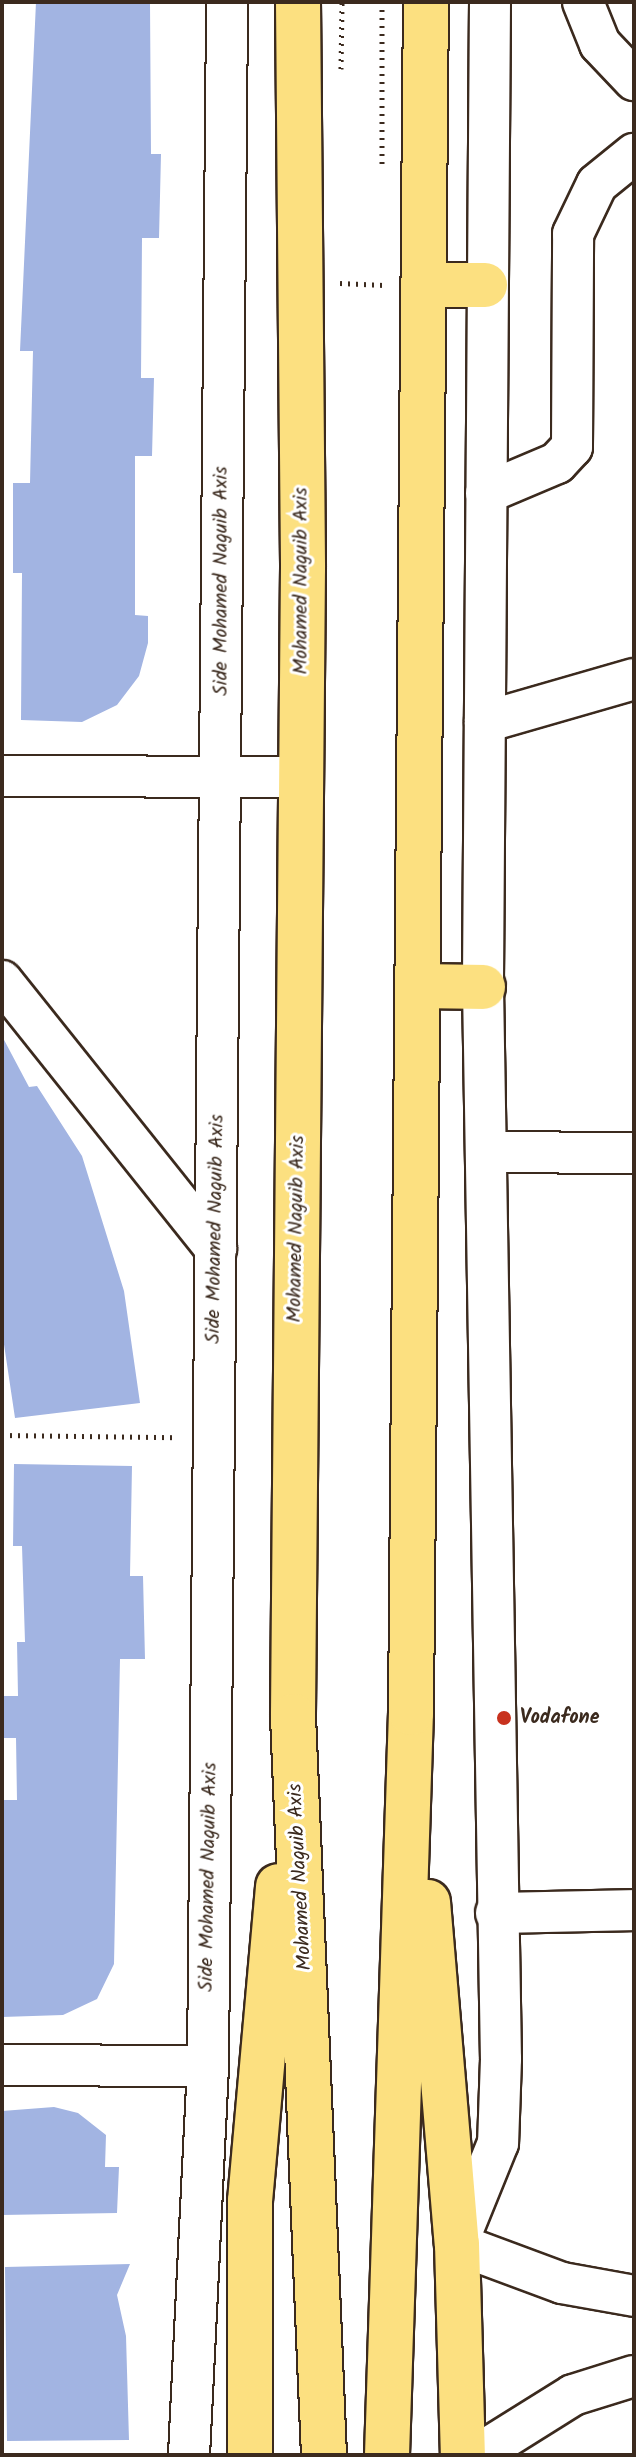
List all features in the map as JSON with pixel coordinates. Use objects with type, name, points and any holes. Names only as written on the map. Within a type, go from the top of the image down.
[{"type":"main road","name":"Mohamed Naguib Axis","points":[[298,2],[301,777],[293,1716],[324,2455]]},
{"type":"main road","points":[[387,2455],[411,1713],[422,986],[403,285],[426,2]]},
{"type":"main road","points":[[403,285],[485,285]]},
{"type":"main road","points":[[422,986],[483,987]]},
{"type":"main road","points":[[411,1713],[457,2244],[463,2455]]},
{"type":"main road","points":[[250,2455],[250,2201],[293,1716]]},
{"type":"street","name":"Side Mohamed Naguib Axis","points":[[189,2455],[208,2066],[227,2]]},
{"type":"street","points":[[490,2],[485,285],[483,987],[498,2143],[457,2244],[562,2283],[634,2296]]},
{"type":"street","points":[[583,2],[600,44],[634,80]]},
{"type":"street","points":[[486,493],[557,463],[572,447],[573,234],[597,184],[634,154]]},
{"type":"street","points":[[485,722],[634,679]]},
{"type":"street","points":[[2,776],[301,777]]},
{"type":"street","points":[[2,981],[216,1249]]},
{"type":"street","points":[[486,1152],[634,1153]]},
{"type":"street","points":[[496,1913],[634,1910]]},
{"type":"street","points":[[2,2065],[208,2066]]},
{"type":"street","points":[[477,2455],[573,2395],[634,2376]]},
{"type":"path","points":[[382,2],[382,175]]},
{"type":"path","points":[[382,270],[403,285]]},
{"type":"path","points":[[2,1435],[214,1438]]},
{"type":"building","points":[[36,2],[150,2],[151,154],[161,154],[159,238],[142,238],[141,378],[154,378],[152,456],[135,456],[135,615],[148,616],[148,643],[139,676],[117,705],[82,722],[21,720],[22,573],[13,573],[13,483],[30,483],[33,351],[20,351]]},
{"type":"building","points":[[2,1036],[29,1087],[37,1086],[82,1156],[124,1291],[140,1403],[15,1418],[2,1331]]},
{"type":"building","points":[[14,1464],[132,1466],[130,1576],[143,1576],[145,1659],[120,1659],[114,1964],[97,1999],[63,2015],[2,2017],[2,1800],[17,1800],[16,1738],[2,1738],[2,1696],[18,1696],[17,1642],[25,1642],[22,1546],[13,1546]]},
{"type":"building","points":[[54,2107],[78,2113],[106,2135],[105,2167],[119,2167],[117,2213],[2,2215],[2,2111]]},
{"type":"building","points":[[130,2264],[117,2295],[126,2336],[129,2440],[7,2441],[5,2267]]},
{"type":"place","name":"Vodafone","points":[[504,1718]]}]
